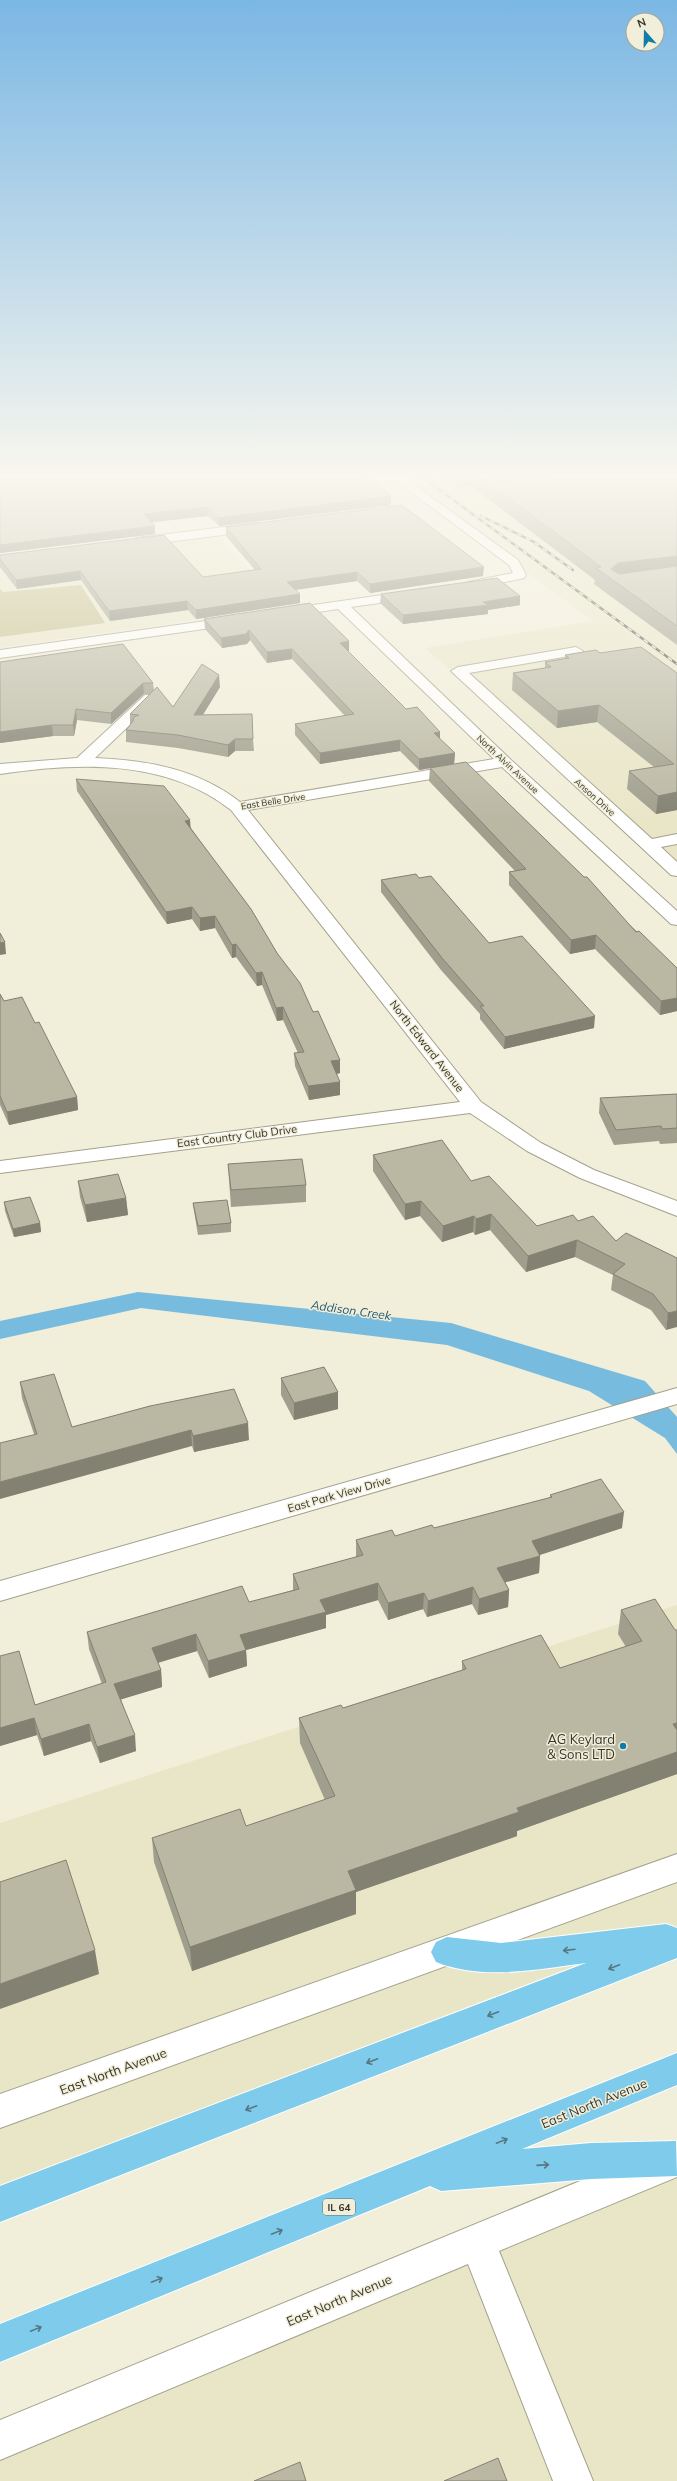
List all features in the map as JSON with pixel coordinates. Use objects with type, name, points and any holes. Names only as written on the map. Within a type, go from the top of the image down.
[{"type":"main road","points":[[447,1952],[501,1958],[677,1938]]},
{"type":"main road","points":[[0,2204],[677,1943]]},
{"type":"main road","name":"East North Avenue","points":[[0,2343],[677,2069]]},
{"type":"main road","points":[[420,2174],[591,2161],[677,2159]]},
{"type":"street","points":[[271,615],[426,592]]},
{"type":"street","name":"North Alvin Avenue","points":[[341,605],[505,762],[677,920]]},
{"type":"street","points":[[0,654],[248,618]]},
{"type":"street","name":"Anson Drive","points":[[576,651],[458,671],[677,872]]},
{"type":"street","points":[[81,763],[150,698]]},
{"type":"street","name":"East Belle Drive","points":[[0,769],[22,765],[81,763],[124,765],[170,773],[207,786],[237,807],[505,762]]},
{"type":"street","name":"North Edward Avenue","points":[[237,807],[474,1106],[534,1147],[587,1174],[677,1209]]},
{"type":"street","points":[[648,845],[677,839]]},
{"type":"street","name":"East Country Club Drive","points":[[0,1167],[474,1106]]},
{"type":"street","name":"East Park View Drive","points":[[0,1591],[609,1417],[677,1396]]},
{"type":"street","name":"East North Avenue","points":[[0,2111],[447,1952],[677,1868]]},
{"type":"street","name":"East North Avenue","points":[[0,2440],[677,2159]]},
{"type":"street","points":[[477,2242],[573,2481]]},
{"type":"shaded area","points":[[0,590],[269,590],[286,607],[0,648]]},
{"type":"shaded area","points":[[0,590],[3,592],[28,590],[84,590],[105,623],[0,637]]},
{"type":"shaded area","points":[[550,590],[677,590],[677,872],[514,723],[425,648],[593,621]]},
{"type":"shaded area","points":[[677,1605],[677,1943],[0,2204],[0,1823]]},
{"type":"shaded area","points":[[677,2159],[677,2481],[0,2481],[0,2441]]},
{"type":"water","points":[[138,1292],[451,1323],[645,1381],[677,1417],[677,1454],[665,1438],[589,1391],[447,1345],[141,1308],[0,1339],[0,1321]]},
{"type":"building","points":[[94,590],[295,590],[300,594],[196,610],[187,601],[109,611]]},
{"type":"building","points":[[412,590],[512,590],[520,596],[483,602],[488,605],[403,615],[381,594]]},
{"type":"building","points":[[626,590],[677,590],[677,626]]},
{"type":"building","points":[[310,603],[349,641],[340,643],[406,709],[417,707],[440,732],[434,733],[455,753],[419,759],[400,740],[320,753],[295,724],[354,714],[292,649],[267,652],[249,630],[246,634],[221,638],[204,619]]},
{"type":"building","points":[[123,644],[153,683],[143,683],[111,713],[76,709],[73,725],[52,725],[0,732],[0,662]]},
{"type":"building","points":[[641,647],[677,673],[677,792],[658,796],[629,771],[674,764],[599,705],[558,711],[513,673],[551,667],[545,662],[569,658],[565,655],[596,650],[600,653]]},
{"type":"building","points":[[202,664],[219,675],[194,715],[252,714],[253,739],[235,739],[228,745],[178,735],[126,730],[133,721],[134,717],[139,715],[130,714],[157,687],[173,707]]},
{"type":"building","points":[[466,762],[584,877],[587,877],[636,932],[639,931],[677,968],[677,998],[661,1001],[596,935],[571,940],[509,872],[526,869],[430,768]]},
{"type":"building","points":[[76,779],[164,786],[190,820],[185,821],[251,909],[277,953],[300,983],[313,1012],[318,1011],[340,1060],[331,1061],[340,1082],[308,1086],[294,1053],[304,1052],[283,1007],[276,1008],[262,972],[256,973],[236,944],[232,945],[215,916],[200,918],[192,907],[166,912]]},
{"type":"building","points":[[416,874],[419,878],[431,876],[489,943],[522,936],[595,1016],[505,1037],[480,1006],[484,1006],[442,958],[381,880]]},
{"type":"building","points":[[0,933],[5,942],[0,943]]},
{"type":"building","points":[[0,994],[4,1001],[22,997],[35,1023],[39,1022],[77,1097],[7,1112],[0,1096]]},
{"type":"building","points":[[677,1094],[677,1128],[662,1129],[661,1126],[616,1130],[600,1098]]},
{"type":"building","points":[[442,1140],[471,1181],[489,1176],[537,1226],[573,1215],[578,1221],[593,1216],[616,1241],[626,1233],[677,1258],[677,1311],[668,1313],[653,1294],[613,1274],[625,1264],[577,1240],[528,1256],[491,1214],[476,1219],[474,1216],[443,1226],[421,1201],[405,1204],[373,1155]]},
{"type":"building","points":[[302,1159],[306,1185],[231,1190],[228,1164]]},
{"type":"building","points":[[118,1174],[126,1198],[85,1205],[78,1181]]},
{"type":"building","points":[[30,1197],[40,1223],[13,1229],[4,1202]]},
{"type":"building","points":[[227,1200],[231,1223],[198,1226],[193,1203]]},
{"type":"building","points":[[324,1367],[338,1392],[294,1403],[281,1378]]},
{"type":"building","points":[[54,1374],[72,1427],[150,1406],[234,1389],[248,1423],[193,1436],[191,1430],[0,1482],[0,1443],[37,1434],[20,1382]]},
{"type":"building","points":[[601,1479],[624,1512],[532,1541],[540,1556],[497,1568],[509,1590],[479,1599],[473,1587],[428,1601],[424,1593],[388,1603],[378,1583],[320,1600],[326,1612],[240,1635],[246,1650],[208,1661],[196,1634],[152,1648],[161,1670],[114,1684],[135,1735],[97,1747],[89,1724],[41,1739],[34,1718],[0,1728],[0,1656],[19,1651],[35,1705],[106,1682],[87,1632],[242,1586],[249,1602],[299,1589],[293,1574],[363,1555],[356,1540],[392,1530],[395,1536],[432,1525],[434,1528],[552,1497],[550,1495]]},
{"type":"building","points":[[655,1599],[675,1630],[677,1630],[677,1723],[673,1724],[677,1730],[677,1752],[517,1808],[519,1812],[348,1871],[356,1890],[190,1947],[152,1838],[240,1809],[246,1826],[335,1796],[299,1718],[341,1705],[343,1708],[466,1669],[462,1661],[541,1635],[560,1668],[642,1641],[621,1610]]},
{"type":"building","points":[[66,1860],[95,1950],[0,1984],[0,1882]]},
{"type":"building","points":[[498,2458],[507,2481],[444,2481]]},
{"type":"building","points":[[300,2462],[306,2481],[254,2481]]},
{"type":"railway","points":[[576,590],[677,664]]},
{"type":"place","name":"AG Keylard & Sons LTD","points":[[623,1746]]},
{"type":"water label","name":"Addison Creek","points":[[351,1310]]}]
